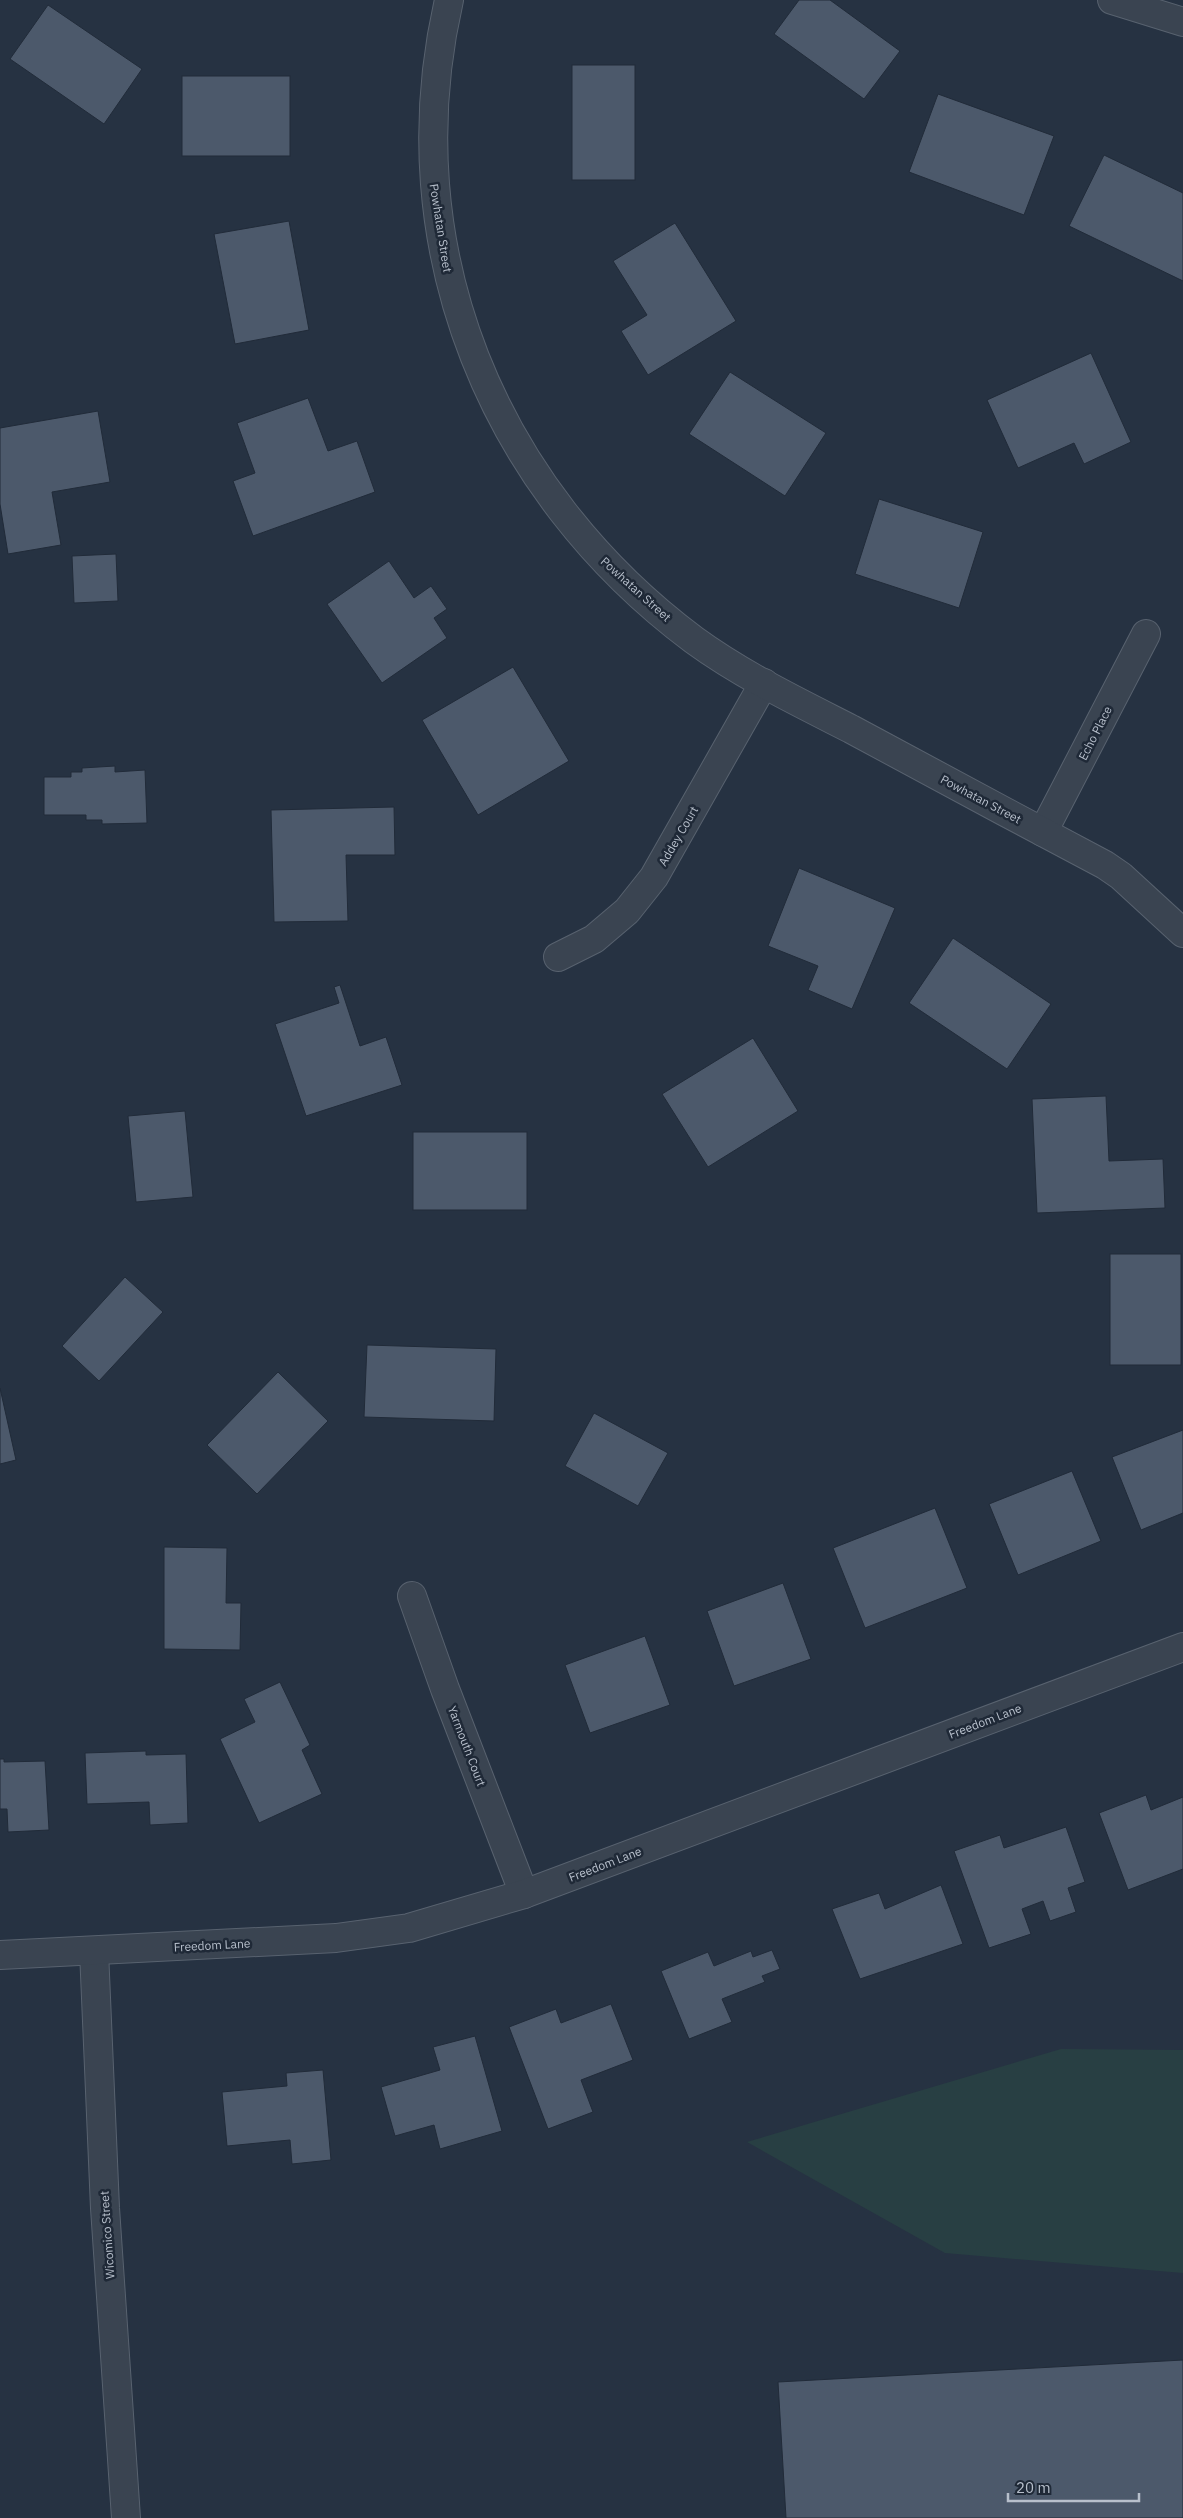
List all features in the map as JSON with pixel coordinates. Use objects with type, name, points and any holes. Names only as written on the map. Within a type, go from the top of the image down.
[{"type":"street","name":"Powhatan Street","points":[[449,0],[436,86],[433,182],[444,259],[467,339],[500,415],[544,489],[597,554],[637,593],[696,641],[764,683],[1105,865],[1121,876],[1183,933]]},
{"type":"street","points":[[1112,0],[1183,22]]},
{"type":"street","name":"Echo Place","points":[[1043,832],[1146,634]]},
{"type":"street","name":"Addey Court","points":[[558,957],[594,939],[627,912],[654,877],[764,683]]},
{"type":"street","name":"Yarmouth Court","points":[[412,1596],[445,1689],[524,1894]]},
{"type":"street","name":"Freedom Lane","points":[[0,1955],[336,1938],[400,1930],[524,1894],[1183,1647]]},
{"type":"street","name":"Wicomico Street","points":[[94,1951],[105,2208],[126,2518]]},
{"type":"green space","points":[[1061,2049],[1183,2050],[1183,2273],[945,2253],[747,2142]]},
{"type":"building","points":[[799,0],[830,0],[900,51],[864,99],[774,34]]},
{"type":"building","points":[[48,5],[142,69],[104,124],[10,59]]},
{"type":"building","points":[[572,65],[635,65],[635,180],[572,180]]},
{"type":"building","points":[[182,76],[290,76],[290,156],[182,156]]},
{"type":"building","points":[[938,94],[1054,136],[1024,215],[909,172]]},
{"type":"building","points":[[1104,155],[1183,193],[1183,281],[1069,226]]},
{"type":"building","points":[[289,221],[309,330],[235,344],[214,234]]},
{"type":"building","points":[[675,223],[736,321],[648,375],[621,331],[647,315],[613,261]]},
{"type":"building","points":[[1091,353],[1131,442],[1084,464],[1074,443],[1018,468],[987,400]]},
{"type":"building","points":[[730,372],[826,433],[785,496],[689,434]]},
{"type":"building","points":[[308,398],[328,451],[357,441],[375,492],[253,536],[233,481],[255,473],[237,423]]},
{"type":"building","points":[[98,411],[110,482],[52,492],[61,545],[8,554],[0,504],[0,428]]},
{"type":"building","points":[[879,499],[983,532],[959,608],[855,574]]},
{"type":"building","points":[[116,554],[118,601],[74,603],[72,556]]},
{"type":"building","points":[[389,561],[414,598],[431,586],[447,609],[434,618],[447,638],[382,683],[327,604]]},
{"type":"building","points":[[513,667],[569,761],[478,815],[422,720]]},
{"type":"building","points":[[115,766],[115,772],[145,770],[147,823],[102,824],[102,820],[86,820],[86,815],[44,815],[44,777],[71,777],[71,772],[82,772],[82,768]]},
{"type":"building","points":[[394,807],[395,855],[346,855],[348,921],[274,922],[271,810]]},
{"type":"building","points":[[799,868],[895,908],[852,1009],[808,990],[818,966],[768,946]]},
{"type":"building","points":[[953,938],[1051,1004],[1007,1069],[909,1003]]},
{"type":"building","points":[[340,985],[360,1046],[386,1037],[402,1085],[306,1116],[275,1024],[339,1003],[334,987]]},
{"type":"building","points":[[753,1038],[798,1111],[708,1167],[662,1094]]},
{"type":"building","points":[[1106,1096],[1109,1161],[1163,1159],[1165,1208],[1037,1213],[1032,1099]]},
{"type":"building","points":[[185,1111],[193,1197],[136,1202],[128,1116]]},
{"type":"building","points":[[413,1132],[527,1132],[527,1210],[413,1210]]},
{"type":"building","points":[[1110,1254],[1181,1254],[1181,1365],[1110,1365]]},
{"type":"building","points":[[125,1277],[163,1312],[99,1381],[62,1346]]},
{"type":"building","points":[[367,1345],[496,1349],[494,1421],[364,1417]]},
{"type":"building","points":[[278,1372],[328,1421],[257,1494],[207,1445]]},
{"type":"building","points":[[0,1388],[16,1460],[0,1464]]},
{"type":"building","points":[[594,1413],[668,1453],[638,1506],[565,1466]]},
{"type":"building","points":[[1183,1430],[1183,1513],[1141,1530],[1112,1457]]},
{"type":"building","points":[[1072,1471],[1101,1541],[1018,1575],[989,1504]]},
{"type":"building","points":[[935,1508],[967,1588],[865,1628],[833,1548]]},
{"type":"building","points":[[164,1547],[227,1548],[226,1603],[241,1603],[240,1650],[164,1649]]},
{"type":"building","points":[[783,1583],[811,1659],[734,1686],[707,1611]]},
{"type":"building","points":[[645,1636],[670,1705],[590,1733],[565,1665]]},
{"type":"building","points":[[280,1682],[310,1745],[302,1750],[322,1794],[259,1823],[220,1739],[255,1722],[244,1699]]},
{"type":"building","points":[[146,1751],[146,1755],[186,1754],[188,1823],[150,1825],[149,1802],[87,1804],[85,1753]]},
{"type":"building","points":[[0,1759],[4,1759],[4,1762],[45,1761],[49,1830],[8,1832],[7,1809],[0,1809]]},
{"type":"building","points":[[1146,1795],[1151,1810],[1183,1797],[1183,1869],[1128,1890],[1099,1813]]},
{"type":"building","points":[[1066,1827],[1085,1882],[1068,1888],[1076,1912],[1050,1921],[1043,1901],[1022,1909],[1031,1934],[989,1948],[954,1851],[1000,1835],[1004,1848]]},
{"type":"building","points":[[941,1885],[963,1944],[860,1979],[832,1909],[879,1893],[885,1909]]},
{"type":"building","points":[[772,1950],[780,1969],[762,1976],[765,1982],[722,1999],[732,2022],[689,2039],[661,1971],[708,1952],[714,1966],[751,1951],[753,1957]]},
{"type":"building","points":[[611,2004],[633,2060],[581,2080],[593,2112],[548,2129],[509,2027],[556,2009],[561,2023]]},
{"type":"building","points":[[475,2036],[502,2131],[440,2149],[434,2125],[395,2136],[381,2087],[440,2070],[433,2047]]},
{"type":"building","points":[[323,2070],[331,2160],[292,2164],[290,2140],[227,2146],[222,2092],[287,2086],[286,2073]]},
{"type":"building","points":[[1183,2360],[1183,2518],[786,2518],[778,2382]]}]
